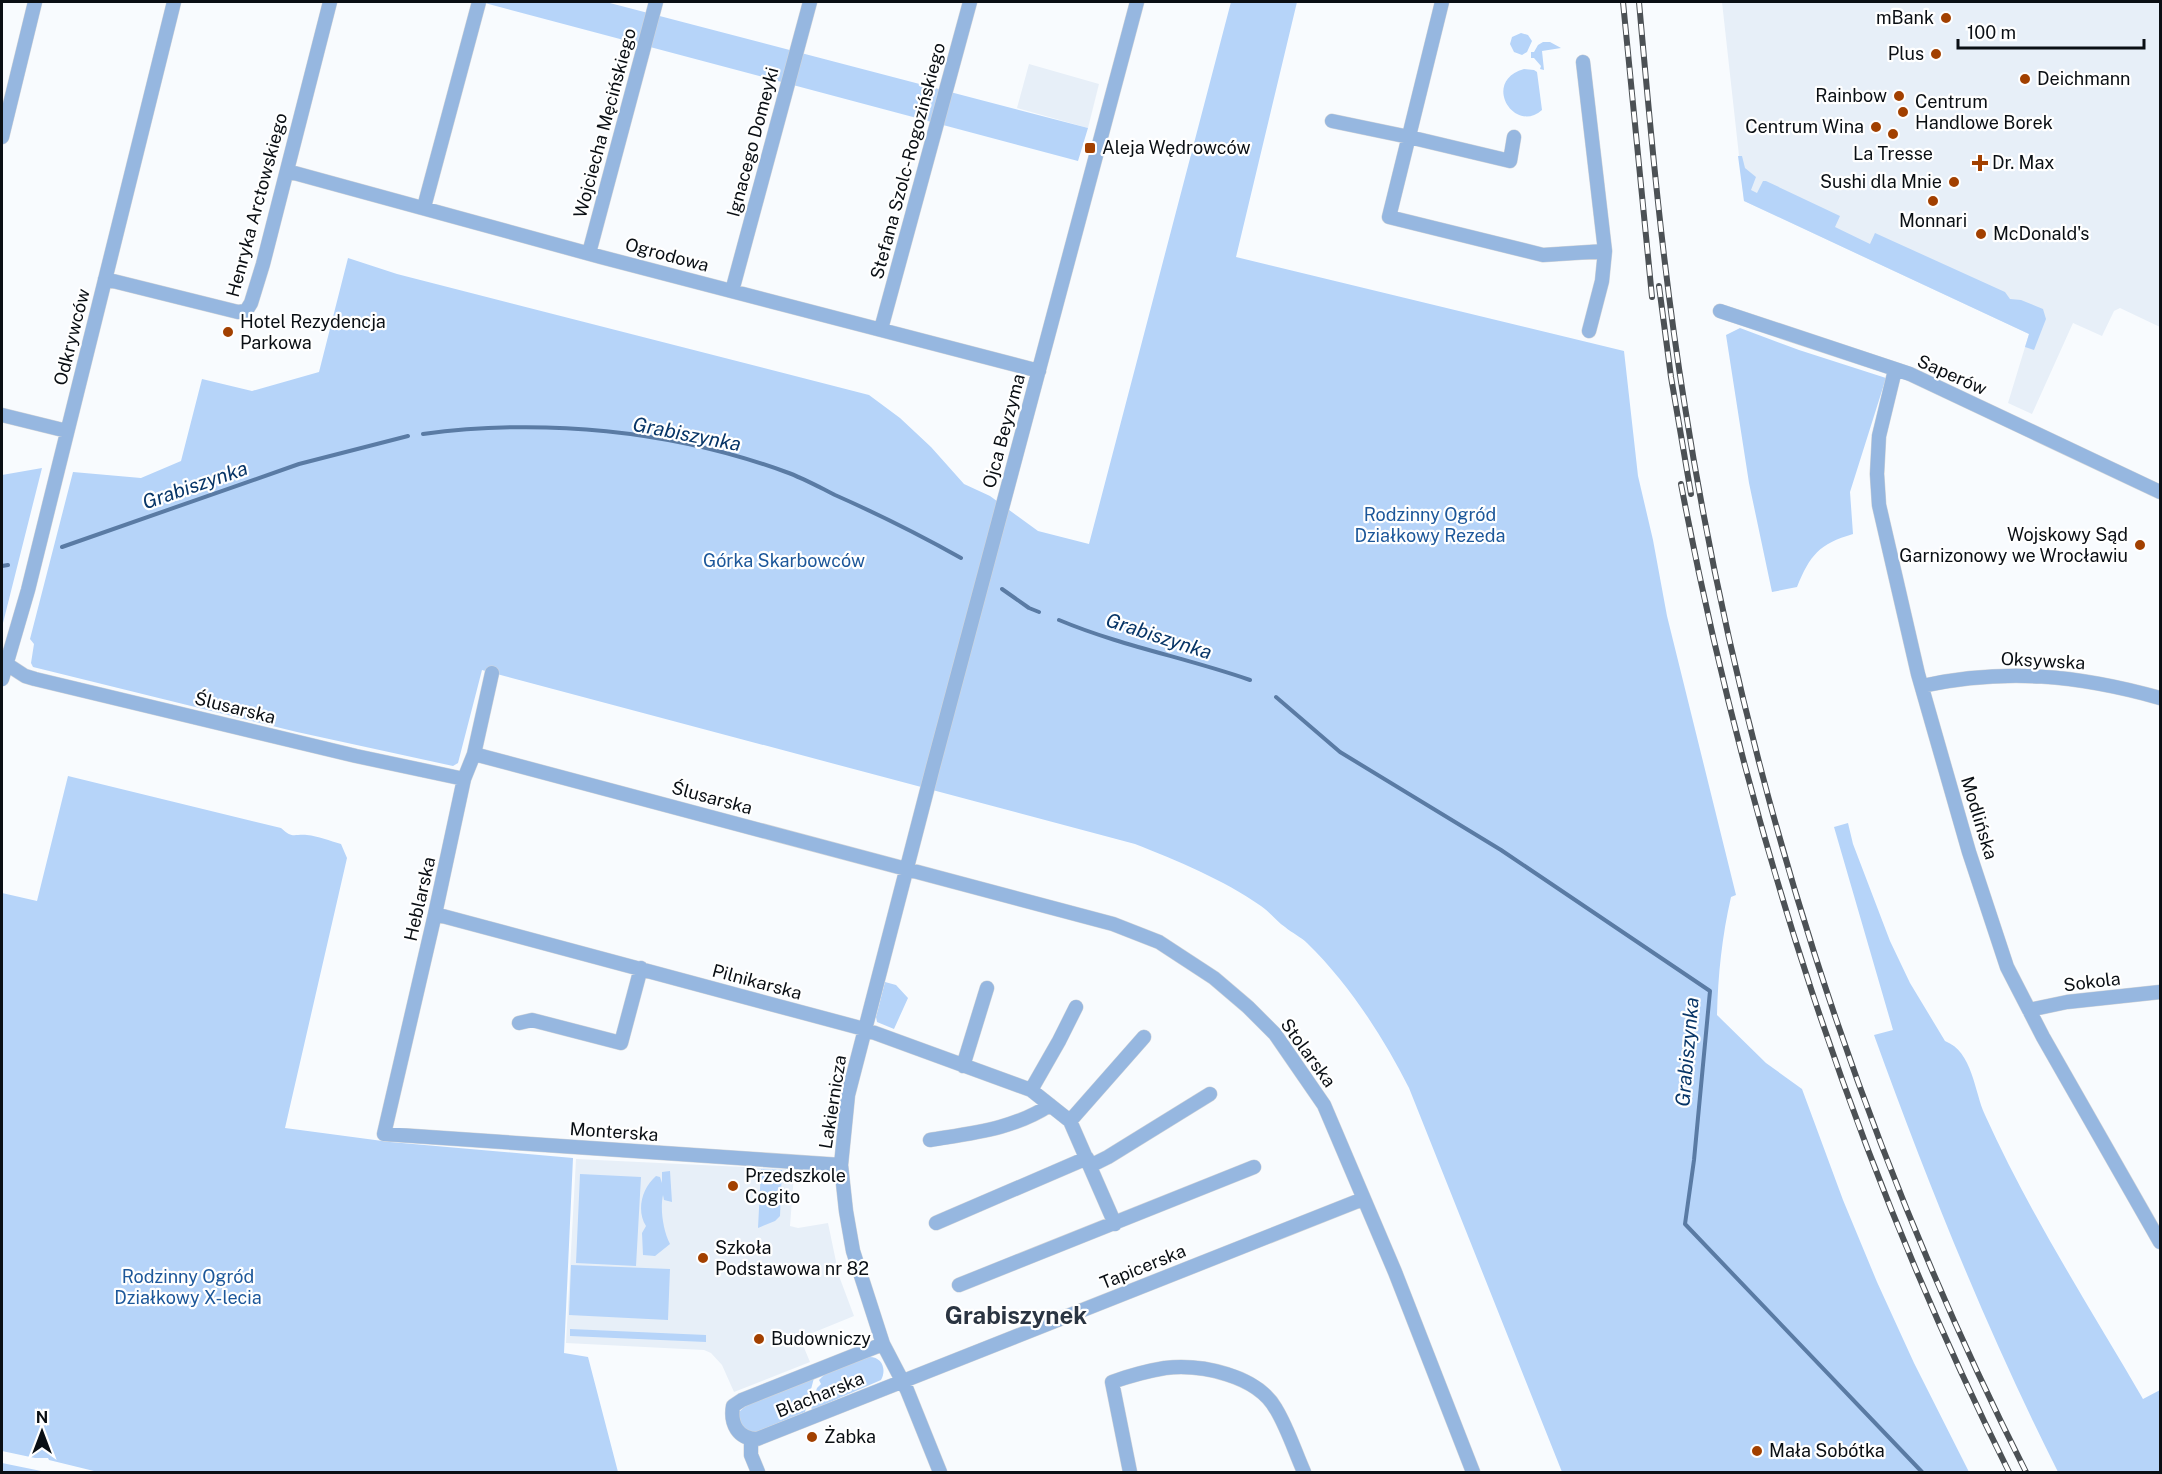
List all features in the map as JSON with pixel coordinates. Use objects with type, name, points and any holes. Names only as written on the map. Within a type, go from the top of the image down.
[{"type":"street","points":[[2,137],[35,2]]},
{"type":"street","name":"Odkrywców","points":[[2,679],[3,663],[28,590],[174,2]]},
{"type":"street","name":"Henryka Arctowskiego","points":[[105,279],[238,312],[246,311],[251,303],[263,264],[330,2]]},
{"type":"street","points":[[424,207],[479,2]]},
{"type":"street","name":"Wojciecha Męcińskiego","points":[[589,253],[656,2]]},
{"type":"street","name":"Ignacego Domeyki","points":[[732,291],[810,2]]},
{"type":"street","name":"Stefana Szolc-Rogozińskiego","points":[[881,329],[970,2]]},
{"type":"street","name":"Ojca Beyzyma","points":[[906,869],[1137,2]]},
{"type":"street","points":[[1442,2],[1389,217],[1543,255],[1605,251]]},
{"type":"street","points":[[1583,62],[1605,251],[1602,281],[1589,331]]},
{"type":"street","points":[[1332,121],[1510,161],[1514,137]]},
{"type":"street","name":"Ogrodowa","points":[[287,171],[1039,371]]},
{"type":"street","name":"Saperów","points":[[1720,311],[1910,374],[2160,492]]},
{"type":"street","name":"Modlińska","points":[[1895,370],[1879,436],[1877,474],[1879,505],[1922,686],[1969,852],[2007,967],[2160,1242]]},
{"type":"street","points":[[2,415],[67,432]]},
{"type":"street","name":"Ślusarska","points":[[3,663],[25,676],[43,681],[464,779]]},
{"type":"street","name":"Heblarska","points":[[384,1134],[464,779],[474,754],[492,673]]},
{"type":"street","name":"Oksywska","points":[[1922,686],[1964,679],[2027,675],[2094,681],[2160,698]]},
{"type":"street","name":"Ślusarska","points":[[474,754],[906,869]]},
{"type":"street","name":"Lakiernicza","points":[[906,869],[848,1095],[841,1165],[853,1251],[883,1344],[902,1381],[940,1473]]},
{"type":"street","name":"Stolarska","points":[[906,869],[1113,924],[1159,942],[1214,978],[1275,1034],[1324,1105],[1395,1272],[1473,1473]]},
{"type":"street","name":"Pilnikarska","points":[[435,914],[864,1029],[1031,1090],[1070,1120]]},
{"type":"street","points":[[519,1023],[532,1020],[621,1043],[641,968]]},
{"type":"street","points":[[963,1066],[987,988]]},
{"type":"street","name":"Sokola","points":[[2029,1010],[2078,1001],[2160,992]]},
{"type":"street","points":[[1031,1090],[1076,1007]]},
{"type":"street","points":[[1114,1224],[1070,1120],[1144,1037]]},
{"type":"street","points":[[936,1223],[1089,1162],[1108,1157],[1210,1094]]},
{"type":"street","points":[[930,1140],[995,1129],[1029,1118],[1050,1105]]},
{"type":"street","name":"Monterska","points":[[384,1134],[841,1165]]},
{"type":"street","points":[[959,1285],[1254,1167]]},
{"type":"street","name":"Tapicerska","points":[[902,1381],[1363,1199]]},
{"type":"street","name":"Blacharska","points":[[883,1344],[770,1388],[736,1404],[733,1406],[732,1417],[736,1430],[744,1438],[757,1439],[902,1381]]},
{"type":"street","points":[[1130,1473],[1112,1382],[1167,1368],[1194,1368],[1221,1374],[1248,1383],[1265,1396],[1276,1408],[1304,1473]]},
{"type":"street","points":[[751,1439],[751,1455],[758,1473]]},
{"type":"shaded area","points":[[1722,2],[2160,2],[2160,327],[2120,308],[2114,311],[2102,336],[2073,323],[2032,414],[2008,403],[2029,334],[1744,201]]},
{"type":"shaded area","points":[[1029,64],[1099,84],[1088,128],[1017,108]]},
{"type":"shaded area","name":"Szkoła Podstawowa nr 82","points":[[576,1159],[786,1169],[786,1173],[794,1174],[790,1226],[798,1228],[828,1223],[839,1276],[854,1316],[800,1338],[810,1362],[734,1392],[722,1365],[711,1353],[704,1350],[566,1343]]},
{"type":"green space","points":[[481,2],[606,2],[1088,128],[1078,161]]},
{"type":"green space","points":[[1231,2],[1297,2],[1236,257],[1624,351],[1638,476],[1667,616],[1736,895],[1731,897],[1725,926],[1719,970],[1717,1015],[1766,1063],[1802,1089],[1843,1200],[1877,1282],[1914,1363],[1969,1472],[1562,1472],[1409,1088],[1376,1030],[1337,975],[1305,941],[1247,897],[1200,871],[1167,857],[1135,844],[482,670],[458,763],[453,766],[297,732],[33,667],[31,663],[34,644],[30,639],[73,472],[141,478],[181,461],[202,379],[252,391],[319,372],[348,258],[397,274],[869,395],[900,418],[931,447],[964,484],[990,496],[1038,531],[1089,544]]},
{"type":"green space","points":[[1521,33],[1528,35],[1532,41],[1527,52],[1522,55],[1514,52],[1510,44],[1512,37]]},
{"type":"green space","points":[[1543,42],[1550,42],[1561,48],[1542,51],[1544,70],[1540,69],[1541,66],[1534,58],[1531,58],[1531,52],[1534,52]]},
{"type":"green space","points":[[1524,69],[1537,72],[1542,110],[1531,116],[1521,116],[1513,111],[1506,103],[1503,94],[1505,84],[1511,75]]},
{"type":"green space","points":[[1738,156],[1742,156],[1745,168],[1756,177],[1751,190],[1757,193],[1763,181],[1766,181],[1840,216],[1835,227],[1870,244],[1875,233],[2005,292],[2010,299],[2021,300],[2043,309],[2046,319],[2034,350],[2025,347],[2029,334],[1744,201]]},
{"type":"green space","points":[[1740,328],[1886,378],[1850,492],[1853,534],[1832,542],[1817,552],[1806,567],[1797,587],[1772,592],[1749,483],[1726,335]]},
{"type":"green space","points":[[42,468],[2,627],[2,475]]},
{"type":"green space","name":"Rodzinny Ogród Działkowy X-lecia","points":[[68,776],[281,828],[291,835],[320,837],[341,844],[347,858],[285,1128],[390,1142],[573,1158],[564,1353],[588,1357],[618,1472],[98,1472],[48,1458],[35,1458],[2,1451],[2,893],[37,901]]},
{"type":"green space","points":[[1848,823],[1853,844],[1890,941],[1910,983],[1945,1041],[1962,1054],[1967,1063],[1985,1115],[2040,1223],[2143,1399],[2160,1390],[2160,1472],[2058,1472],[2032,1419],[1960,1256],[1874,1035],[1893,1030],[1834,827]]},
{"type":"green space","points":[[885,982],[896,985],[908,998],[894,1029],[877,1022],[876,1017]]},
{"type":"green space","points":[[761,1169],[782,1170],[780,1216],[775,1221],[758,1228]]},
{"type":"green space","points":[[670,1171],[672,1202],[664,1200],[663,1195],[662,1213],[670,1244],[655,1256],[643,1255],[642,1233],[646,1226],[641,1206],[644,1193],[656,1176],[660,1177],[662,1183],[662,1172]]},
{"type":"green space","points":[[580,1174],[641,1177],[636,1266],[576,1263]]},
{"type":"green space","points":[[571,1265],[670,1269],[668,1320],[569,1315]]},
{"type":"green space","points":[[570,1329],[706,1335],[706,1342],[570,1336]]},
{"type":"green space","points":[[868,1357],[877,1359],[882,1364],[881,1380],[812,1410],[817,1388],[821,1384],[819,1380],[825,1374]]},
{"type":"green space","points":[[814,1378],[805,1412],[752,1433],[742,1425],[739,1412],[750,1402]]},
{"type":"green space","points":[[2,1463],[46,1472],[2,1472]]},
{"type":"waterway","name":"Grabiszynka","points":[[423,434],[468,429],[560,428],[606,431],[698,446],[799,477],[961,558]]},
{"type":"waterway","name":"Grabiszynka","points":[[62,547],[299,464],[408,436]]},
{"type":"waterway","name":"Grabiszynka","points":[[2,566],[8,565]]},
{"type":"waterway","name":"Grabiszynka","points":[[1002,589],[1029,608],[1039,612]]},
{"type":"waterway","name":"Grabiszynka","points":[[1059,620],[1106,637],[1250,680]]},
{"type":"waterway","name":"Grabiszynka","points":[[1276,697],[1340,752],[1501,850],[1710,991],[1694,1160],[1685,1224],[1922,1472]]},
{"type":"railway","points":[[1623,2],[1652,297]]},
{"type":"railway","points":[[1639,2],[1664,255],[1685,407],[1709,545],[1739,682],[1774,818],[1814,953],[1860,1086],[1910,1217],[1965,1346],[2026,1472]]},
{"type":"railway","points":[[1659,286],[1671,377],[1691,494]]},
{"type":"railway","points":[[1681,484],[1707,612],[1738,739],[1772,865],[1811,990],[1854,1113],[1901,1235],[1953,1355],[2009,1472]]},
{"type":"place","name":"mBank","points":[[1946,18]]},
{"type":"place","name":"Plus","points":[[1936,54]]},
{"type":"place","name":"Deichmann","points":[[2025,79]]},
{"type":"place","name":"Rainbow","points":[[1899,96]]},
{"type":"place","name":"Centrum Handlowe Borek","points":[[1903,112]]},
{"type":"place","name":"Centrum Wina","points":[[1876,127]]},
{"type":"place","name":"La Tresse","points":[[1893,134]]},
{"type":"place","name":"Aleja Wędrowców","points":[[1090,148]]},
{"type":"place","name":"Dr. Max","points":[[1980,163]]},
{"type":"place","name":"Sushi dla Mnie","points":[[1954,182]]},
{"type":"place","name":"Monnari","points":[[1933,201]]},
{"type":"place","name":"McDonald's","points":[[1981,234]]},
{"type":"place","name":"Hotel Rezydencja Parkowa","points":[[228,332]]},
{"type":"place","name":"Wojskowy Sąd Garnizonowy we Wrocławiu","points":[[2140,545]]},
{"type":"place","name":"Przedszkole Cogito","points":[[733,1186]]},
{"type":"place","name":"Szkoła Podstawowa nr 82","points":[[703,1258]]},
{"type":"place","name":"Budowniczy","points":[[759,1339]]},
{"type":"place","name":"Żabka","points":[[812,1437]]},
{"type":"place","name":"Mała Sobótka","points":[[1757,1451]]},
{"type":"district","name":"Grabiszynek","points":[[1016,1316]]},
{"type":"park label","name":"Rodzinny Ogród Działkowy Rezeda","points":[[1430,525]]},
{"type":"park label","name":"Górka Skarbowców","points":[[784,561]]}]
